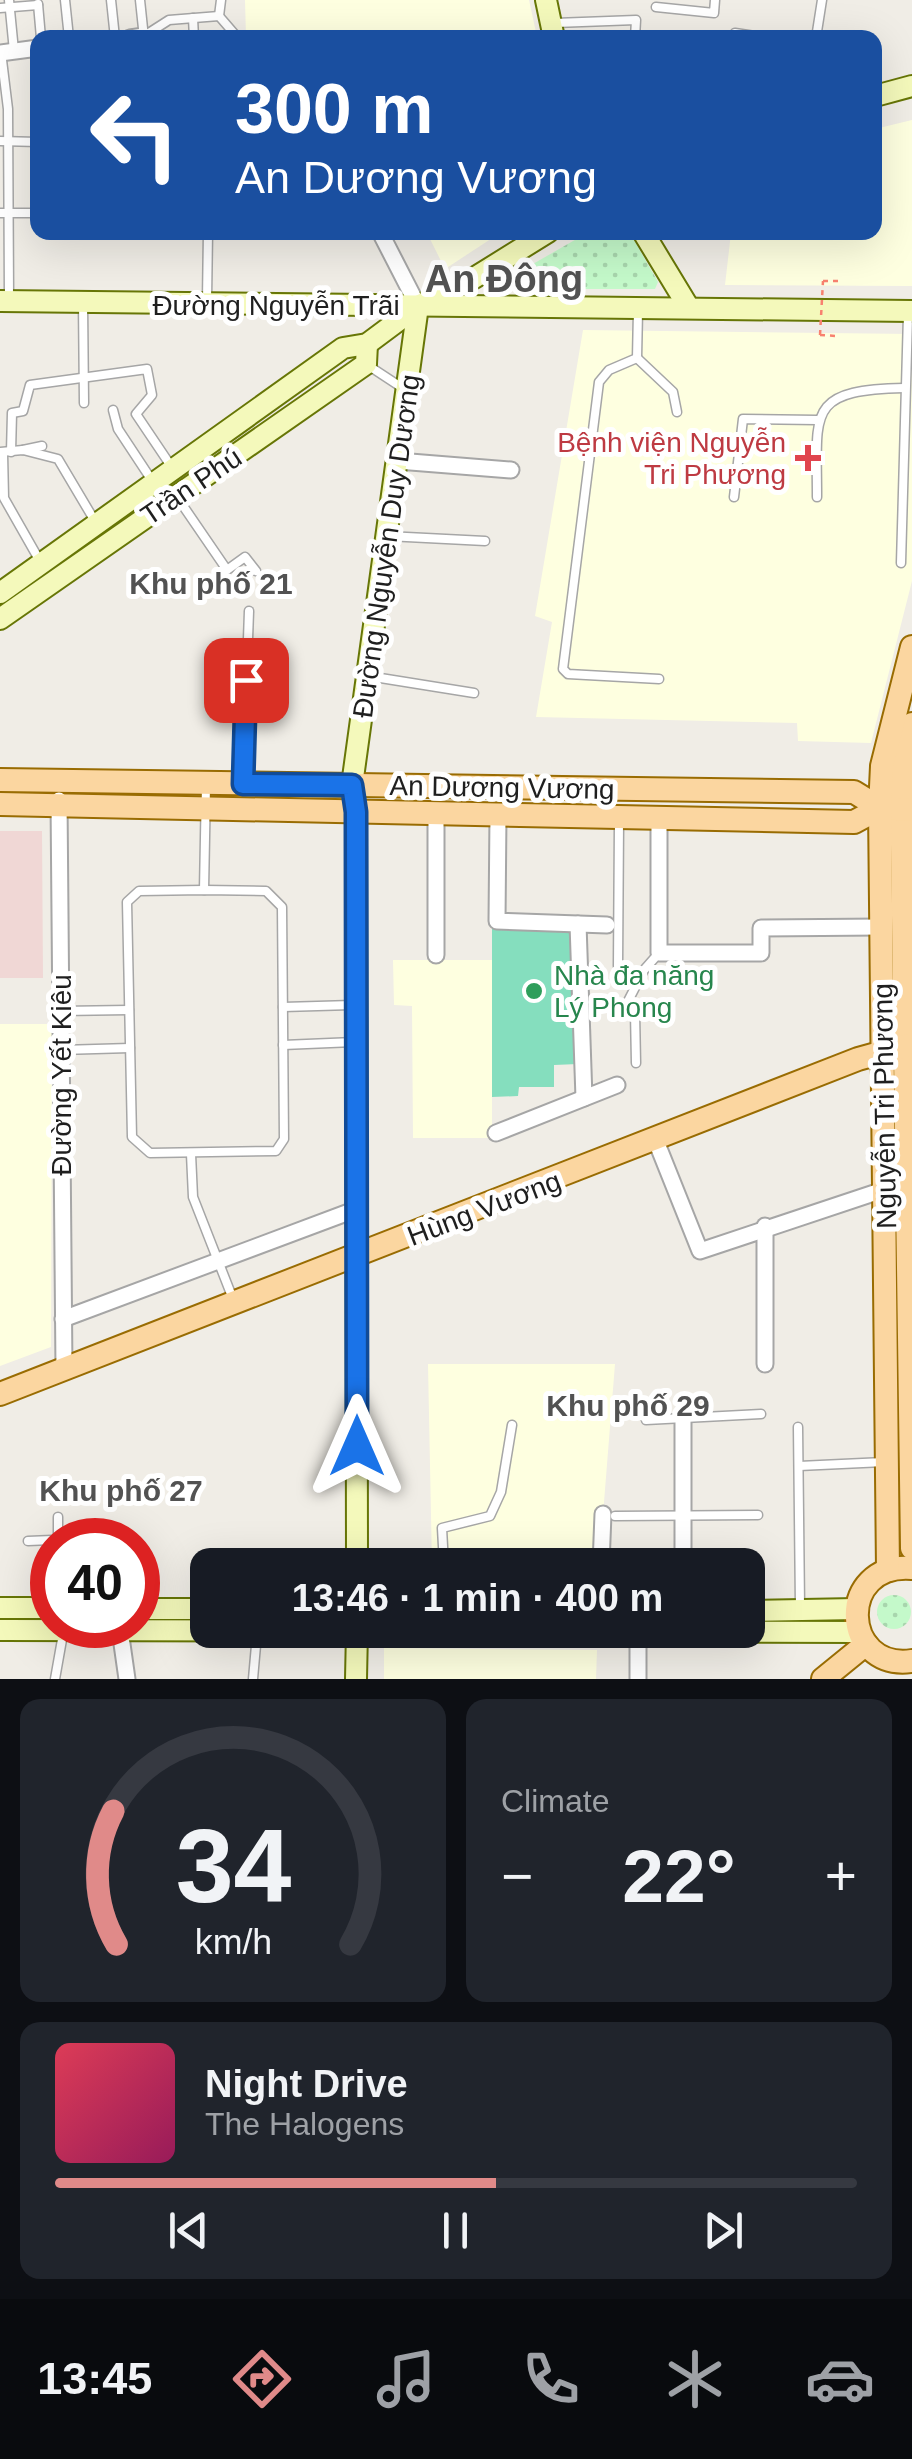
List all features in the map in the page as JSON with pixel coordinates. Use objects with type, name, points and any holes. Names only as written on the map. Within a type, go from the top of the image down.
[{"type":"main road","points":[[546,0],[552,30]]},
{"type":"main road","points":[[882,94],[912,86]]},
{"type":"main road","name":"Trần Phú","points":[[0,593],[48,572],[177,497],[367,354],[418,306],[534,240]]},
{"type":"main road","points":[[648,240],[688,308]]},
{"type":"main road","name":"Đường Nguyễn Trãi","points":[[5,301],[910,311]]},
{"type":"main road","name":"Đường Nguyễn Duy Dương","points":[[352,785],[418,306]]},
{"type":"main road","name":"Trần Phú","points":[[0,619],[96,524],[342,348],[367,354]]},
{"type":"main road","name":"Nguyễn Tri Phương","points":[[912,647],[882,766],[880,808],[883,1052],[897,1189],[912,1548]]},
{"type":"main road","name":"Nguyễn Tri Phương","points":[[900,1569],[888,1462],[897,1189],[910,1045],[908,810],[902,768],[912,724]]},
{"type":"main road","name":"An Dương Vương","points":[[0,780],[854,792],[880,808],[908,810]]},
{"type":"main road","points":[[352,785],[356,812],[357,1548]]},
{"type":"main road","points":[[436,786],[436,813]]},
{"type":"main road","name":"An Dương Vương","points":[[0,804],[854,822],[880,808]]},
{"type":"main road","points":[[882,1002],[909,994]]},
{"type":"main road","name":"Hùng Vương","points":[[0,1394],[883,1052],[910,1045]]},
{"type":"main road","points":[[823,1679],[860,1628],[866,1585],[900,1569]]},
{"type":"main road","points":[[0,1608],[30,1608]]},
{"type":"main road","points":[[160,1608],[190,1609]]},
{"type":"main road","points":[[765,1611],[800,1611],[860,1628],[899,1667]]},
{"type":"main road","points":[[765,1629],[860,1628]]},
{"type":"main road","points":[[0,1630],[30,1630]]},
{"type":"main road","points":[[160,1637],[190,1635]]},
{"type":"main road","points":[[356,1679],[357,1648]]},
{"type":"street","points":[[5,52],[30,49]]},
{"type":"street","points":[[384,240],[418,306]]},
{"type":"street","points":[[398,461],[511,470]]},
{"type":"street","name":"Đường Yết Kiêu","points":[[59,781],[64,1370]]},
{"type":"street","points":[[436,813],[436,955]]},
{"type":"street","points":[[498,815],[498,921],[607,925]]},
{"type":"street","points":[[659,818],[659,953],[761,953],[761,928],[881,927]]},
{"type":"street","points":[[578,924],[584,1098]]},
{"type":"street","points":[[496,1134],[618,1085]]},
{"type":"street","points":[[656,1140],[700,1251],[764,1226],[897,1189]]},
{"type":"street","points":[[63,1319],[357,1208]]},
{"type":"street","points":[[764,1226],[765,1364]]},
{"type":"street","points":[[683,1417],[683,1548]]},
{"type":"street","points":[[604,1548],[609,1515]]},
{"type":"street","points":[[115,1679],[120,1648]]},
{"type":"street","points":[[122,1648],[127,1679]]},
{"type":"street","points":[[638,1648],[638,1679]]},
{"type":"lane","points":[[65,0],[68,30]]},
{"type":"lane","points":[[111,0],[114,30]]},
{"type":"lane","points":[[139,30],[140,0]]},
{"type":"lane","points":[[221,0],[219,16],[231,30]]},
{"type":"lane","points":[[656,8],[714,13],[715,0]]},
{"type":"lane","points":[[817,30],[822,0]]},
{"type":"lane","points":[[5,301],[6,5],[38,2],[40,30]]},
{"type":"lane","points":[[151,30],[168,20],[219,16]]},
{"type":"lane","points":[[193,18],[194,30]]},
{"type":"lane","points":[[560,30],[636,20],[636,30]]},
{"type":"lane","points":[[4,142],[30,142]]},
{"type":"lane","points":[[3,213],[30,213]]},
{"type":"lane","points":[[207,305],[208,240]]},
{"type":"lane","points":[[83,302],[84,404]]},
{"type":"lane","points":[[638,307],[637,358],[673,392],[676,412]]},
{"type":"lane","points":[[910,311],[904,388],[901,560],[912,556]]},
{"type":"lane","points":[[367,354],[408,392]]},
{"type":"lane","points":[[637,358],[609,370],[599,382],[563,669],[568,674],[659,679]]},
{"type":"lane","points":[[48,572],[4,498],[4,452],[12,413],[23,411],[30,385],[147,369],[152,395],[136,414],[173,469]]},
{"type":"lane","points":[[817,498],[817,420],[832,400],[846,393],[904,388]]},
{"type":"lane","points":[[114,410],[118,429],[154,483]]},
{"type":"lane","points":[[734,497],[743,419],[817,420]]},
{"type":"lane","points":[[4,452],[42,446]]},
{"type":"lane","points":[[23,450],[58,459],[96,524]]},
{"type":"lane","points":[[177,497],[227,570],[246,557],[256,572]]},
{"type":"lane","points":[[388,536],[485,541]]},
{"type":"lane","points":[[243,784],[249,611]]},
{"type":"lane","points":[[368,676],[474,694]]},
{"type":"lane","points":[[204,890],[206,783]]},
{"type":"lane","points":[[618,966],[619,817]]},
{"type":"lane","points":[[204,890],[266,891],[280,902],[280,1148],[150,1153],[135,1143],[129,1010],[130,896],[139,892],[204,890]]},
{"type":"lane","points":[[636,1063],[636,1012],[626,1007],[644,970],[659,953]]},
{"type":"lane","points":[[283,1007],[356,1005]]},
{"type":"lane","points":[[61,1011],[129,1010]]},
{"type":"lane","points":[[283,1045],[357,1042]]},
{"type":"lane","points":[[61,1050],[130,1048]]},
{"type":"lane","points":[[191,1154],[193,1197],[235,1304]]},
{"type":"lane","points":[[632,1402],[644,1402],[646,1420],[761,1414]]},
{"type":"lane","points":[[443,1548],[442,1528],[490,1516],[501,1492],[512,1425]]},
{"type":"lane","points":[[798,1427],[800,1611]]},
{"type":"lane","points":[[799,1466],[888,1462]]},
{"type":"lane","points":[[609,1515],[758,1515]]},
{"type":"lane","points":[[55,1679],[60,1648]]},
{"type":"lane","points":[[253,1679],[256,1648]]},
{"type":"path","points":[[837,336],[820,335],[823,281],[839,281]]},
{"type":"shaded area","points":[[245,0],[529,0],[535,30],[246,30]]},
{"type":"shaded area","points":[[912,120],[912,286],[725,285],[730,240],[882,240],[882,127]]},
{"type":"shaded area","points":[[430,240],[489,240],[445,269]]},
{"type":"shaded area","points":[[583,330],[912,334],[912,581],[871,743],[798,741],[797,723],[536,717],[552,622],[535,616]]},
{"type":"shaded area","points":[[0,831],[42,831],[43,978],[0,978]]},
{"type":"shaded area","points":[[393,960],[492,960],[492,1138],[413,1138],[412,1006],[394,1005]]},
{"type":"shaded area","points":[[0,1024],[52,1024],[51,1347],[0,1366]]},
{"type":"shaded area","points":[[428,1364],[615,1364],[600,1548],[432,1548]]},
{"type":"shaded area","points":[[384,1648],[597,1650],[596,1679],[384,1679]]},
{"type":"green space","points":[[575,240],[634,240],[658,282],[655,289],[499,289],[498,284]]},
{"type":"green space","name":"Nhà đa năng Lý Phong","points":[[492,925],[574,928],[578,1064],[554,1065],[554,1087],[519,1087],[518,1096],[492,1097]]},
{"type":"green space","points":[[894,1595],[906,1600],[911,1612],[906,1624],[894,1629],[882,1624],[877,1612],[882,1600]]},
{"type":"place","name":"Bệnh viện Nguyễn Tri Phương","points":[[808,458]]},
{"type":"place","name":"Nhà đa năng Lý Phong","points":[[534,991]]},
{"type":"district","name":"An Đông","points":[[504,279]]},
{"type":"district","name":"Khu phố 21","points":[[211,584]]},
{"type":"district","name":"Khu phố 29","points":[[628,1406]]},
{"type":"district","name":"Khu phố 27","points":[[121,1491]]},
{"type":"route","points":[[246,680],[243,784],[352,785],[356,812],[357,1446]]}]
